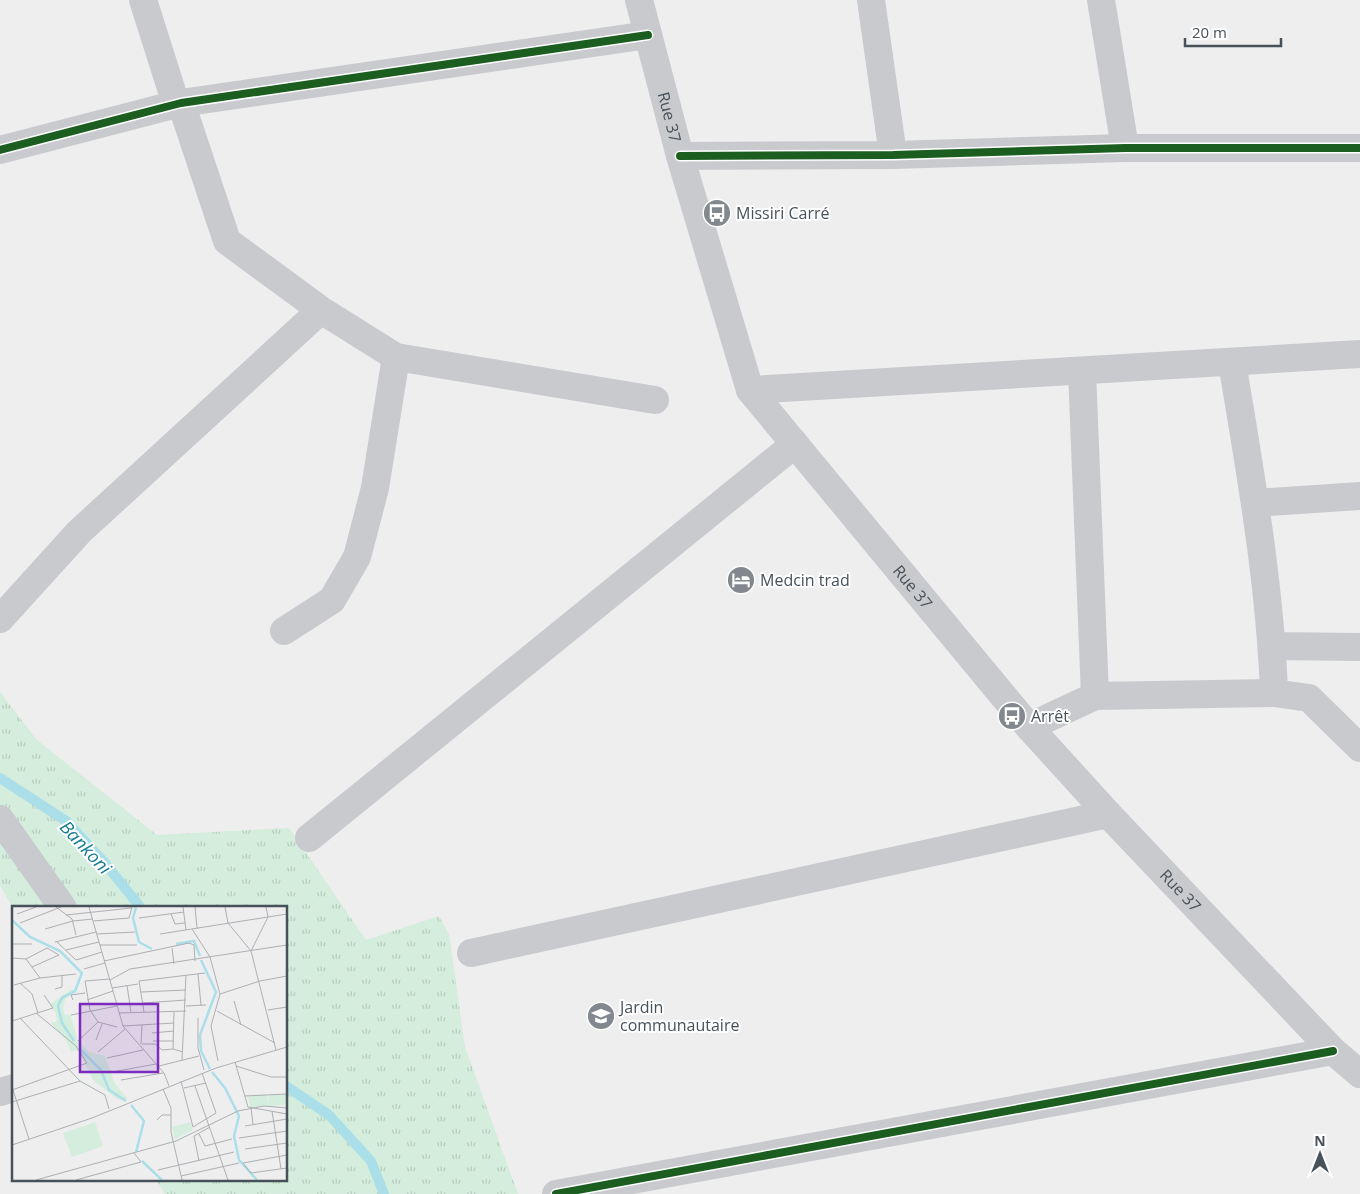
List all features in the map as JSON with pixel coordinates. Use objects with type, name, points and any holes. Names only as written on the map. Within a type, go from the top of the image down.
[{"type":"street","points":[[142,0],[227,241],[321,310],[396,356],[655,400]]},
{"type":"street","name":"Rue 37","points":[[639,0],[680,156],[750,390],[1029,728],[1333,1051],[1360,1074]]},
{"type":"street","points":[[871,0],[893,154]]},
{"type":"street","points":[[1100,0],[1125,148]]},
{"type":"street","points":[[0,150],[178,104],[648,35]]},
{"type":"street","points":[[680,156],[893,154],[1125,148],[1360,148]]},
{"type":"street","points":[[0,619],[79,532],[321,310]]},
{"type":"street","points":[[750,390],[1360,354]]},
{"type":"street","points":[[284,631],[332,600],[357,557],[375,488],[396,356]]},
{"type":"street","points":[[1232,362],[1255,502],[1273,646],[1274,693]]},
{"type":"street","points":[[1082,371],[1095,696]]},
{"type":"street","points":[[309,838],[795,444]]},
{"type":"street","points":[[1255,502],[1360,496]]},
{"type":"street","points":[[1273,646],[1360,647]]},
{"type":"street","points":[[1029,728],[1095,696],[1274,693],[1309,698],[1360,748]]},
{"type":"street","points":[[471,953],[1108,814]]},
{"type":"street","points":[[0,818],[62,906]]},
{"type":"street","points":[[556,1194],[1333,1051]]},
{"type":"green space","points":[[0,692],[37,740],[157,835],[289,828],[366,940],[439,916],[449,934],[465,1047],[518,1194],[165,1194],[157,1182],[288,1182],[288,906],[12,907],[0,885]]},
{"type":"waterway","name":"Bankoni","points":[[0,778],[66,821],[104,862],[139,906]]},
{"type":"waterway","name":"Bankoni","points":[[288,1087],[329,1115],[371,1161],[384,1194]]},
{"type":"cycle path","points":[[0,150],[181,103],[648,35]]},
{"type":"cycle path","points":[[680,156],[893,155],[1125,148],[1360,148]]},
{"type":"cycle path","points":[[556,1194],[1333,1051]]},
{"type":"place","name":"Missiri Carré","points":[[717,213]]},
{"type":"place","name":"Medcin trad","points":[[741,580]]},
{"type":"place","name":"Arrêt","points":[[1012,716]]},
{"type":"place","name":"Jardin communautaire","points":[[601,1016]]}]
